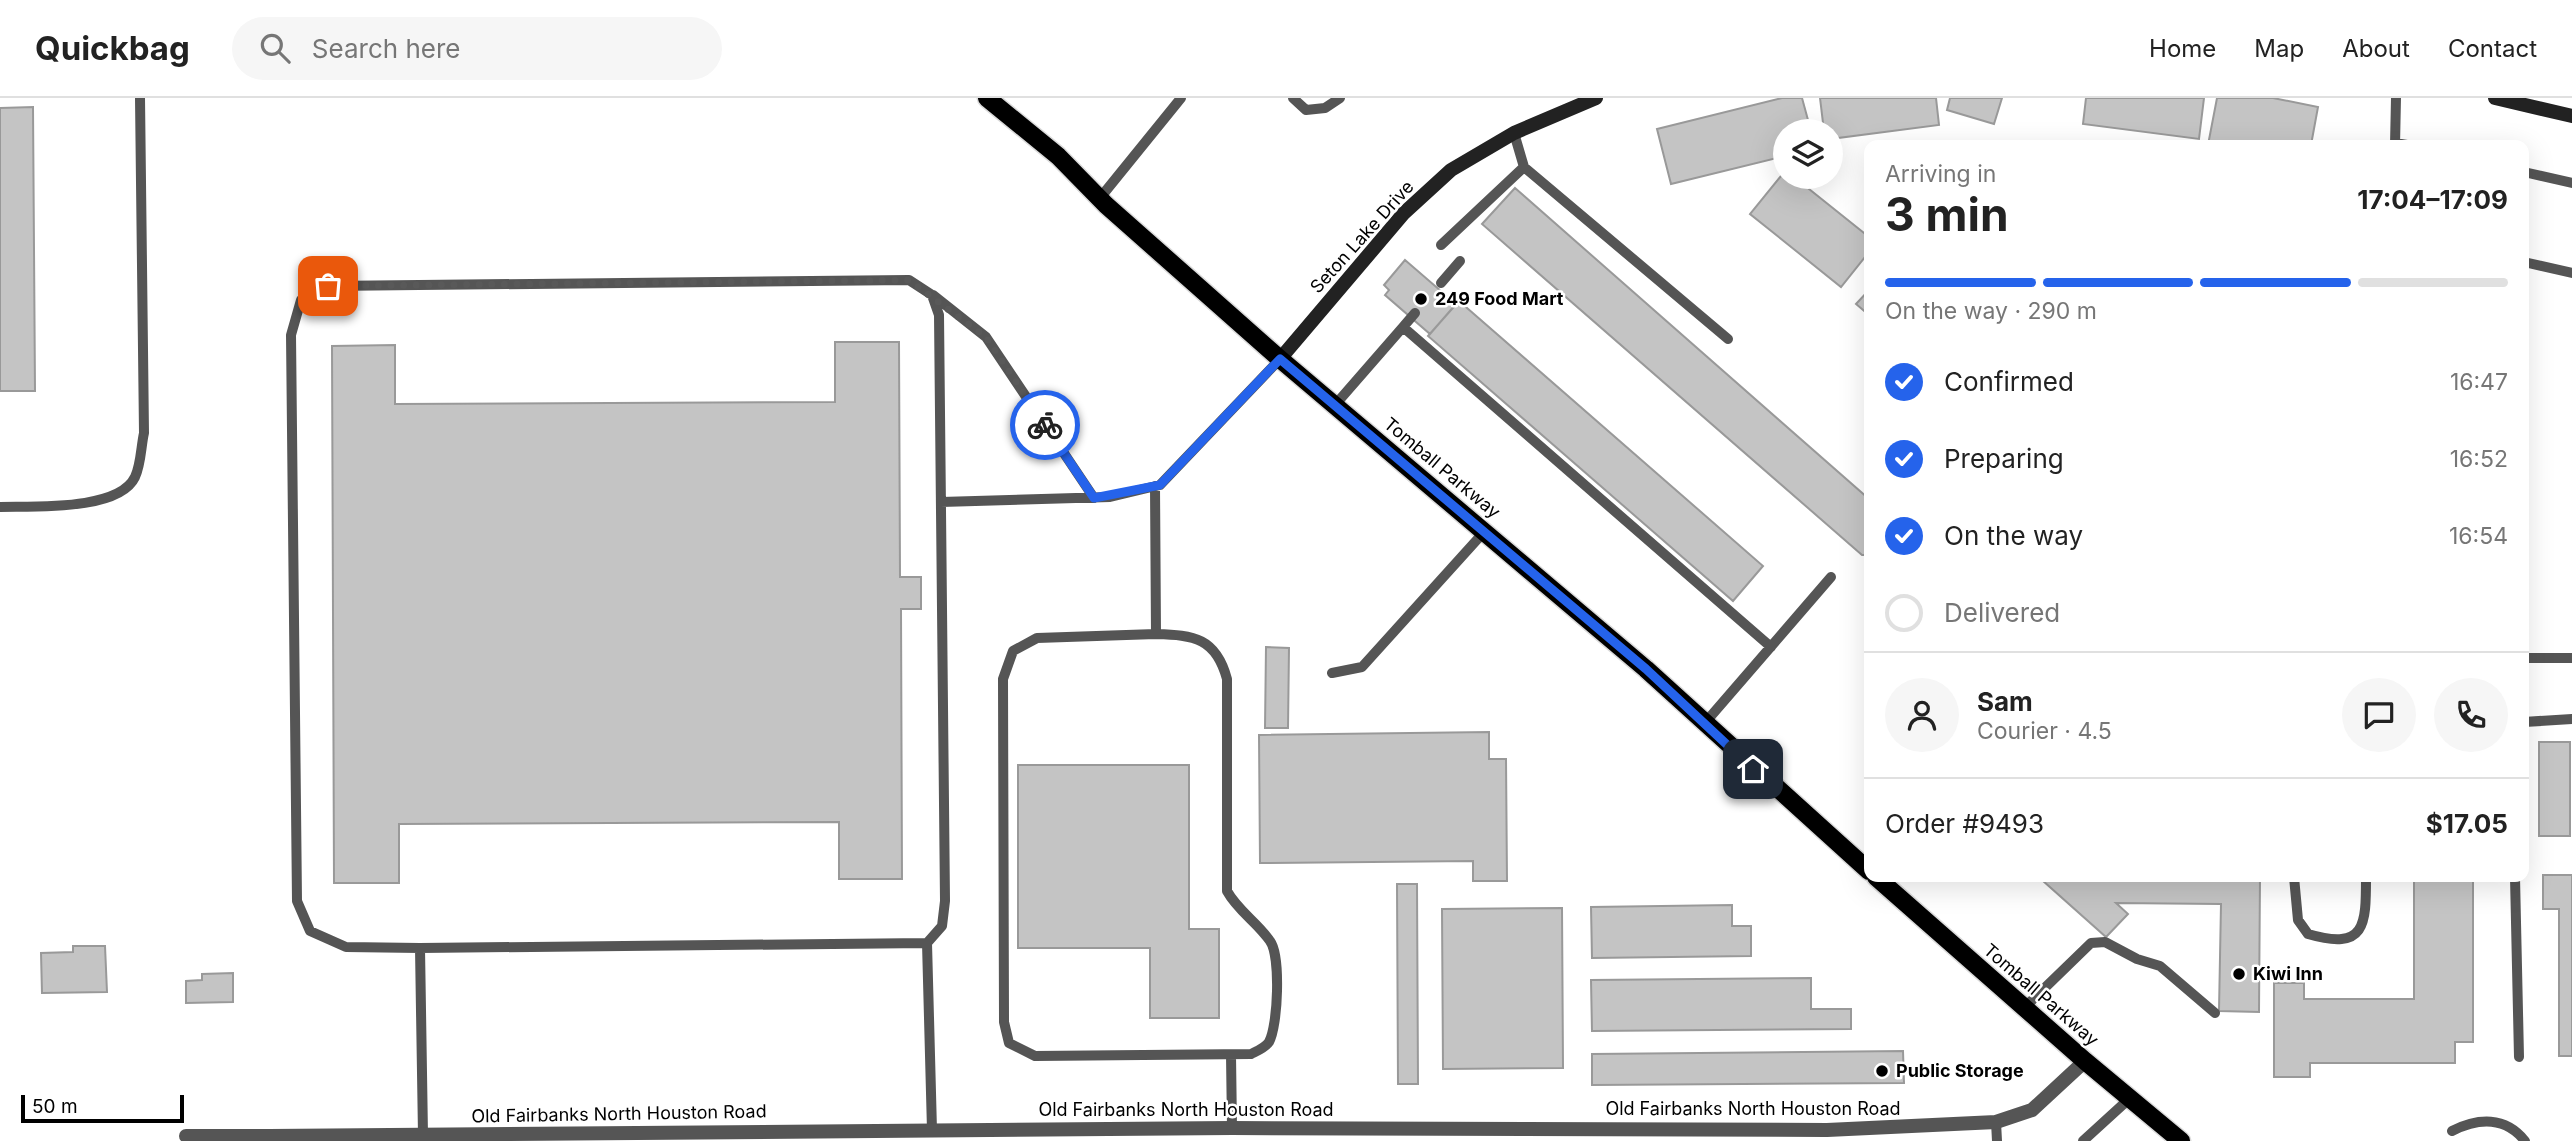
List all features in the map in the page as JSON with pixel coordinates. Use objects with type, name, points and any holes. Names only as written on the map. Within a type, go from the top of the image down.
[{"type":"main road","name":"Tomball Parkway","points":[[987,98],[1058,156],[1100,198],[1280,359],[1646,669],[1864,867]]},
{"type":"main road","name":"Tomball Parkway","points":[[1882,882],[2085,1062],[2181,1141]]},
{"type":"street","name":"Seton Lake Drive","points":[[1280,359],[1404,214],[1451,170],[1564,104],[1596,98]]},
{"type":"street","points":[[2495,98],[2572,116]]},
{"type":"street","name":"Old Fairbanks North Houston Road","points":[[187,1136],[270,1139],[932,1130],[960,1135],[1118,1135],[1232,1128],[1495,1135],[1828,1130],[1996,1122],[2032,1110],[2085,1062]]},
{"type":"lane","points":[[0,507],[85,503],[117,495],[135,477],[144,433],[140,98]]},
{"type":"lane","points":[[1100,198],[1181,98]]},
{"type":"lane","points":[[1293,98],[1306,110],[1325,108],[1340,98]]},
{"type":"lane","points":[[2395,140],[2396,98]]},
{"type":"lane","points":[[1514,134],[1524,167],[1728,339]]},
{"type":"lane","points":[[1441,245],[1524,167]]},
{"type":"lane","points":[[2529,173],[2572,183]]},
{"type":"lane","points":[[1441,283],[1460,261]]},
{"type":"lane","points":[[2529,263],[2572,273]]},
{"type":"lane","points":[[927,943],[346,947],[310,931],[298,901],[291,335],[301,300],[328,286],[909,280],[986,337],[1094,498]]},
{"type":"lane","points":[[932,295],[939,315],[945,901],[942,926],[927,943],[932,1130]]},
{"type":"lane","points":[[1335,405],[1415,313]]},
{"type":"lane","points":[[1403,327],[1771,647]]},
{"type":"lane","points":[[941,502],[1094,498],[1155,486],[1201,444],[1280,359]]},
{"type":"lane","points":[[1155,486],[1156,634]]},
{"type":"lane","points":[[1332,673],[1362,667],[1484,532]]},
{"type":"lane","points":[[1704,724],[1831,577]]},
{"type":"lane","points":[[1156,634],[1189,635],[1207,643],[1222,661],[1227,679],[1227,891],[1271,942],[1276,957],[1275,1025],[1268,1045],[1251,1054],[1035,1056],[1009,1043],[1004,1022],[1003,679],[1013,651],[1037,638],[1156,634]]},
{"type":"lane","points":[[2529,658],[2572,658]]},
{"type":"lane","points":[[2529,722],[2572,719]]},
{"type":"lane","points":[[2294,882],[2298,920],[2308,934],[2344,939],[2357,932],[2366,920],[2366,882]]},
{"type":"lane","points":[[2515,882],[2519,1057]]},
{"type":"lane","points":[[2025,1007],[2091,943],[2096,942],[2117,946],[2137,959],[2160,965],[2215,1013]]},
{"type":"lane","points":[[420,948],[423,1135]]},
{"type":"lane","points":[[1231,1055],[1232,1128]]},
{"type":"lane","points":[[2083,1141],[2129,1099]]},
{"type":"lane","points":[[2452,1131],[2470,1122],[2498,1121],[2518,1132],[2525,1141]]},
{"type":"lane","points":[[1996,1122],[1997,1141]]},
{"type":"building","points":[[1782,98],[1802,98],[1808,119],[1773,119],[1773,159],[1671,184],[1657,129]]},
{"type":"building","points":[[1820,98],[1936,98],[1939,125],[1843,137],[1843,119],[1823,119]]},
{"type":"building","points":[[1950,98],[2002,98],[1994,124],[1947,110]]},
{"type":"building","points":[[2086,98],[2204,98],[2199,139],[2083,124]]},
{"type":"building","points":[[2217,98],[2273,98],[2318,107],[2312,140],[2209,140]]},
{"type":"building","points":[[33,107],[35,391],[0,391],[0,108]]},
{"type":"building","points":[[1773,186],[1773,189],[1809,189],[1864,233],[1864,258],[1841,287],[1750,214]]},
{"type":"building","points":[[1515,188],[1864,495],[1864,555],[1862,555],[1482,224]]},
{"type":"building","name":"249 Food Mart","points":[[1405,260],[1456,304],[1430,334],[1385,295],[1389,290],[1384,285]]},
{"type":"building","points":[[1864,295],[1864,311],[1856,304]]},
{"type":"building","points":[[1459,301],[1763,566],[1733,601],[1428,336]]},
{"type":"building","points":[[835,342],[899,342],[900,577],[921,577],[921,609],[901,609],[902,879],[839,879],[839,822],[399,824],[399,883],[334,883],[332,346],[395,345],[395,404],[835,402]]},
{"type":"building","points":[[1266,647],[1289,648],[1288,728],[1265,728]]},
{"type":"building","points":[[1489,732],[1489,759],[1506,759],[1507,881],[1473,881],[1473,861],[1260,863],[1259,735]]},
{"type":"building","points":[[2539,742],[2570,742],[2570,836],[2539,836]]},
{"type":"building","points":[[1018,765],[1189,765],[1189,929],[1219,929],[1219,1018],[1150,1018],[1150,948],[1018,948]]},
{"type":"building","points":[[2543,875],[2572,875],[2572,1056],[2559,1056],[2559,909],[2543,909]]},
{"type":"building","name":"Kiwi Inn","points":[[2044,882],[2260,882],[2259,1012],[2219,1011],[2221,904],[2116,903],[2128,914],[2106,937]]},
{"type":"building","points":[[2414,882],[2473,882],[2473,1042],[2455,1042],[2455,1063],[2310,1063],[2310,1077],[2274,1077],[2274,983],[2304,983],[2304,999],[2414,999]]},
{"type":"building","points":[[1397,884],[1417,884],[1418,1084],[1398,1084]]},
{"type":"building","points":[[1732,905],[1732,926],[1751,926],[1751,956],[1592,958],[1591,907]]},
{"type":"building","points":[[1562,908],[1563,1068],[1443,1069],[1442,909]]},
{"type":"building","points":[[73,946],[105,946],[107,992],[42,993],[41,953],[73,952]]},
{"type":"building","points":[[233,973],[233,1002],[186,1003],[186,981],[202,980],[202,974]]},
{"type":"building","points":[[1811,978],[1811,1009],[1851,1009],[1851,1029],[1592,1031],[1591,980]]},
{"type":"building","points":[[1903,1051],[1904,1083],[1592,1085],[1592,1054]]},
{"type":"way so far","points":[[328,286],[909,280],[986,337],[1045,425]]},
{"type":"place","name":"249 Food Mart","points":[[1421,299]]},
{"type":"place","name":"Kiwi Inn","points":[[2239,974]]},
{"type":"place","name":"Public Storage","points":[[1882,1071]]},
{"type":"route","points":[[1045,425],[1094,498],[1110,497],[1160,485],[1280,359],[1646,669],[1753,769]]}]
